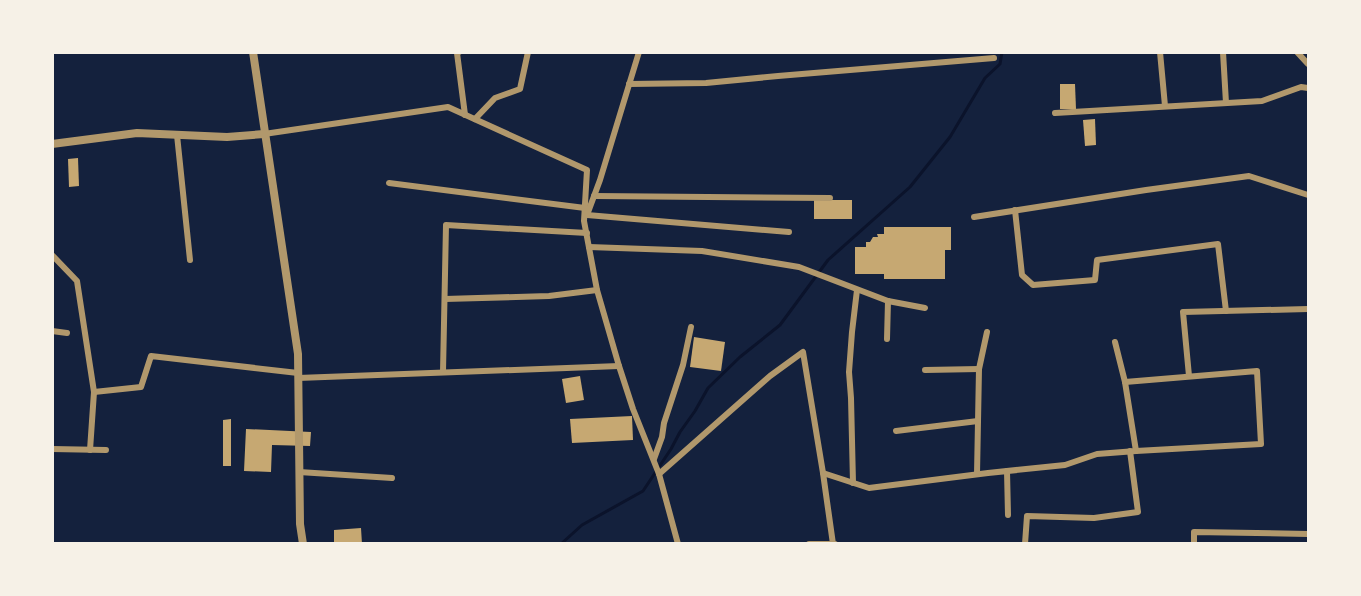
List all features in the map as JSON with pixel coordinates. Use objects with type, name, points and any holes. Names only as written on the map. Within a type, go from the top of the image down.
[{"type":"street","points":[[253,52],[298,354],[300,524],[303,543]]},
{"type":"street","points":[[459,52],[465,115]]},
{"type":"street","points":[[475,119],[495,98],[520,89],[528,52]]},
{"type":"street","points":[[585,214],[594,196],[639,52]]},
{"type":"street","points":[[1160,52],[1165,106]]},
{"type":"street","points":[[1223,52],[1226,103]]},
{"type":"street","points":[[1297,52],[1308,64]]},
{"type":"street","points":[[629,84],[706,83],[994,58]]},
{"type":"street","points":[[1055,113],[1262,101],[1301,87],[1308,88]]},
{"type":"street","points":[[52,144],[137,134],[227,136],[264,134],[448,107],[587,170],[585,214],[597,290],[633,409],[655,463],[678,543]]},
{"type":"street","points":[[177,135],[190,260]]},
{"type":"street","points":[[974,217],[1250,176],[1308,195]]},
{"type":"street","points":[[389,183],[585,214],[789,232]]},
{"type":"street","points":[[594,196],[830,198]]},
{"type":"street","points":[[1014,210],[1022,275],[1033,285],[1095,280],[1097,261],[1218,244],[1226,310]]},
{"type":"street","points":[[443,372],[446,225],[587,233]]},
{"type":"street","points":[[589,247],[702,251],[799,267],[888,301],[925,308]]},
{"type":"street","points":[[52,255],[77,281],[94,392],[90,450]]},
{"type":"street","points":[[445,299],[549,296],[597,290]]},
{"type":"street","points":[[853,483],[849,372],[857,290]]},
{"type":"street","points":[[887,339],[888,301]]},
{"type":"street","points":[[1189,376],[1183,312],[1308,309]]},
{"type":"street","points":[[655,463],[664,423],[681,372],[691,327]]},
{"type":"street","points":[[52,331],[67,333]]},
{"type":"street","points":[[977,474],[979,369],[987,332]]},
{"type":"street","points":[[1026,543],[1027,516],[1094,518],[1138,512],[1125,382],[1115,342]]},
{"type":"street","points":[[658,473],[770,376],[803,352],[834,543],[809,543]]},
{"type":"street","points":[[94,392],[141,387],[151,356],[298,376],[619,366]]},
{"type":"street","points":[[925,370],[979,369]]},
{"type":"street","points":[[824,473],[869,488],[1065,465],[1097,454],[1261,444],[1257,370],[1125,382]]},
{"type":"street","points":[[896,431],[978,421]]},
{"type":"street","points":[[52,450],[106,450]]},
{"type":"street","points":[[1007,471],[1008,515]]},
{"type":"street","points":[[299,472],[392,477]]},
{"type":"street","points":[[1194,543],[1194,532],[1308,534]]},
{"type":"building","points":[[1060,84],[1075,84],[1076,109],[1060,109]]},
{"type":"building","points":[[1095,119],[1096,145],[1085,146],[1083,120]]},
{"type":"building","points":[[78,158],[79,186],[69,187],[68,159]]},
{"type":"building","points":[[814,200],[852,200],[852,219],[814,219]]},
{"type":"building","points":[[884,227],[951,227],[951,250],[945,250],[945,279],[884,279],[884,274],[855,274],[855,247],[866,247],[866,242],[870,242],[873,237],[878,237],[877,234],[884,234]]},
{"type":"building","points":[[694,337],[725,342],[721,371],[690,367]]},
{"type":"building","points":[[580,376],[584,400],[566,403],[562,379]]},
{"type":"building","points":[[632,416],[633,440],[572,443],[570,419]]},
{"type":"building","points":[[231,419],[231,466],[223,466],[223,420]]},
{"type":"building","points":[[246,429],[311,432],[310,446],[272,445],[271,472],[244,471]]},
{"type":"building","points":[[361,528],[362,544],[334,544],[334,530]]},
{"type":"waterway","points":[[561,544],[582,525],[643,491],[708,388],[740,357],[780,325],[828,260],[910,187],[950,137],[985,78],[1000,64],[1002,52]]}]
